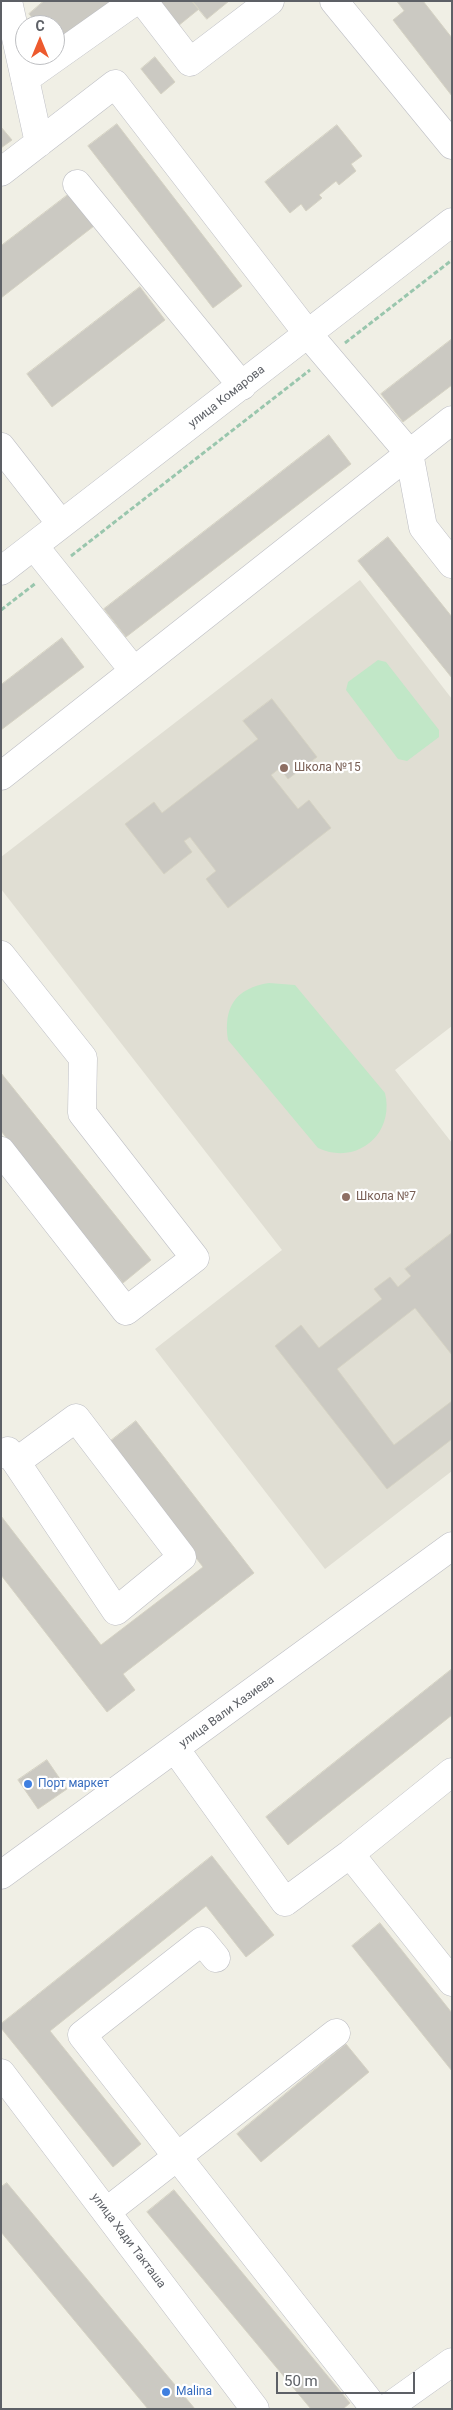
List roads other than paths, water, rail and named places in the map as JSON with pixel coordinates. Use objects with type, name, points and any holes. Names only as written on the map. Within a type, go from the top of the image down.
[{"type":"street","points":[[8,1],[39,143]]},
{"type":"street","points":[[25,79],[135,1]]},
{"type":"street","points":[[142,1],[190,62],[270,1]]},
{"type":"street","points":[[334,1],[452,145]]},
{"type":"street","points":[[1,172],[115,84],[308,334],[409,453],[423,527],[452,564]]},
{"type":"street","points":[[77,184],[242,386]]},
{"type":"street","name":"улица Комарова","points":[[1,571],[452,222]]},
{"type":"street","points":[[1,776],[452,420]]},
{"type":"street","points":[[1,447],[61,524]]},
{"type":"street","points":[[34,546],[134,671]]},
{"type":"street","points":[[1,955],[83,1058],[82,1113],[195,1258],[126,1311],[1,1151]]},
{"type":"street","points":[[76,1418],[182,1557],[116,1611],[8,1458],[76,1418]]},
{"type":"street","name":"улица Вали Хазиева","points":[[1,1876],[176,1750],[452,1546]]},
{"type":"street","points":[[176,1750],[285,1902],[350,1854],[452,1772]]},
{"type":"street","points":[[350,1854],[452,1982]]},
{"type":"street","points":[[216,1958],[202,1941],[82,2035],[375,2409]]},
{"type":"street","points":[[106,2212],[336,2033]]},
{"type":"street","name":"улица Хади Такташа","points":[[1,2073],[255,2409]]},
{"type":"street","points":[[386,2409],[452,2362]]},
{"type":"place","name":"Школа №15","points":[[284,768]]},
{"type":"place","name":"Школа №7","points":[[346,1197]]},
{"type":"place","name":"Порт маркет","points":[[28,1784]]},
{"type":"place","name":"Malina","points":[[166,2392]]}]
